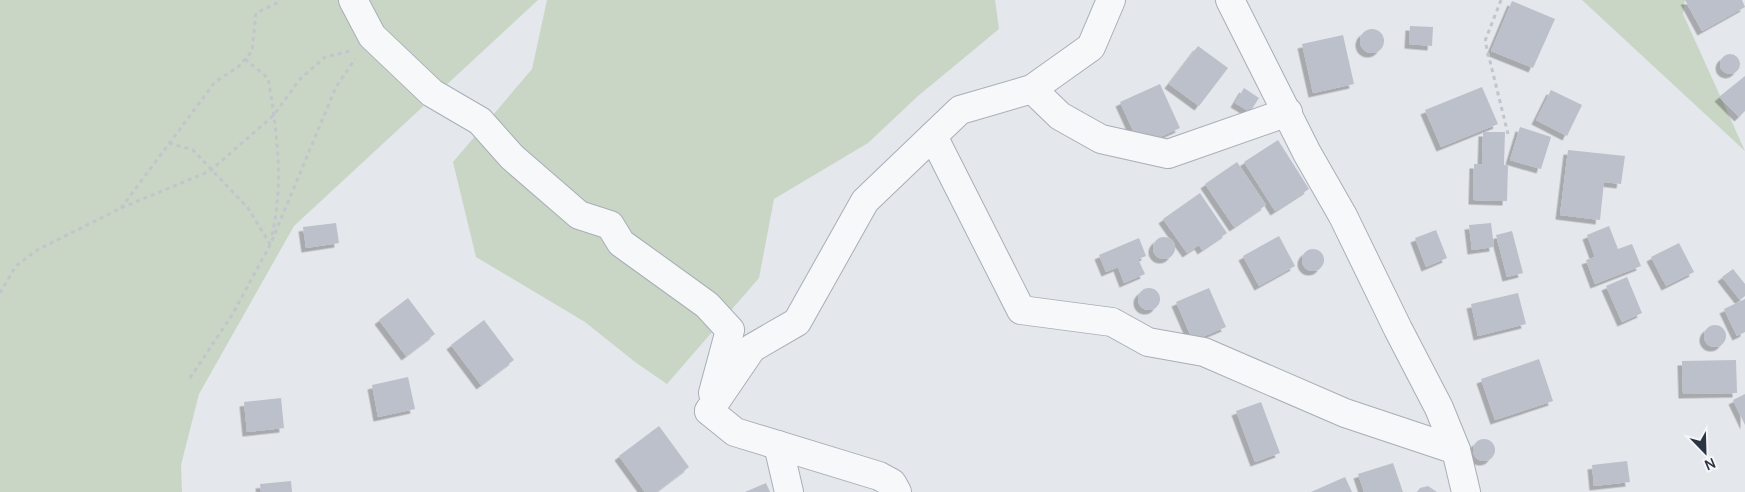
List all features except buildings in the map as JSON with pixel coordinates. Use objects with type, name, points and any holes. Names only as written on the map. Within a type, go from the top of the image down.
[{"type":"street","points":[[353,0],[372,36],[432,93],[480,121],[512,157],[579,215],[610,225],[621,243],[707,305],[730,330],[709,412]]},
{"type":"street","points":[[709,412],[752,348],[797,322],[865,201],[960,110],[1032,89],[1091,47],[1111,0]]},
{"type":"street","points":[[1230,0],[1307,153],[1343,216],[1439,408],[1456,450],[1466,492]]},
{"type":"street","points":[[1032,89],[1060,116],[1101,139],[1168,154],[1288,112]]},
{"type":"street","points":[[934,136],[1021,310],[1112,322],[1148,342],[1204,352],[1345,413],[1456,450]]},
{"type":"street","points":[[709,412],[735,432],[879,476],[892,483],[898,492]]},
{"type":"street","points":[[778,445],[789,492]]},
{"type":"path","points":[[121,208],[215,82],[238,67],[252,51],[256,13],[277,3],[278,0]]},
{"type":"path","points":[[1501,0],[1485,41],[1508,134]]},
{"type":"path","points":[[0,293],[16,266],[37,250],[121,208],[210,171],[274,116],[300,79],[325,58],[348,51],[372,36]]},
{"type":"path","points":[[190,378],[232,315],[270,245],[336,87],[372,36]]},
{"type":"path","points":[[245,59],[268,78],[278,145],[279,207],[270,245]]},
{"type":"path","points":[[170,143],[193,150],[210,171],[248,208],[270,245]]},
{"type":"green space","points":[[0,0],[538,0],[294,226],[199,394],[181,465],[182,492],[0,492]]},
{"type":"green space","points":[[547,0],[995,0],[999,29],[918,96],[868,143],[774,199],[759,278],[667,384],[635,362],[585,322],[476,257],[453,162],[532,69]]},
{"type":"green space","points":[[1582,0],[1685,0],[1683,14],[1745,151]]}]
